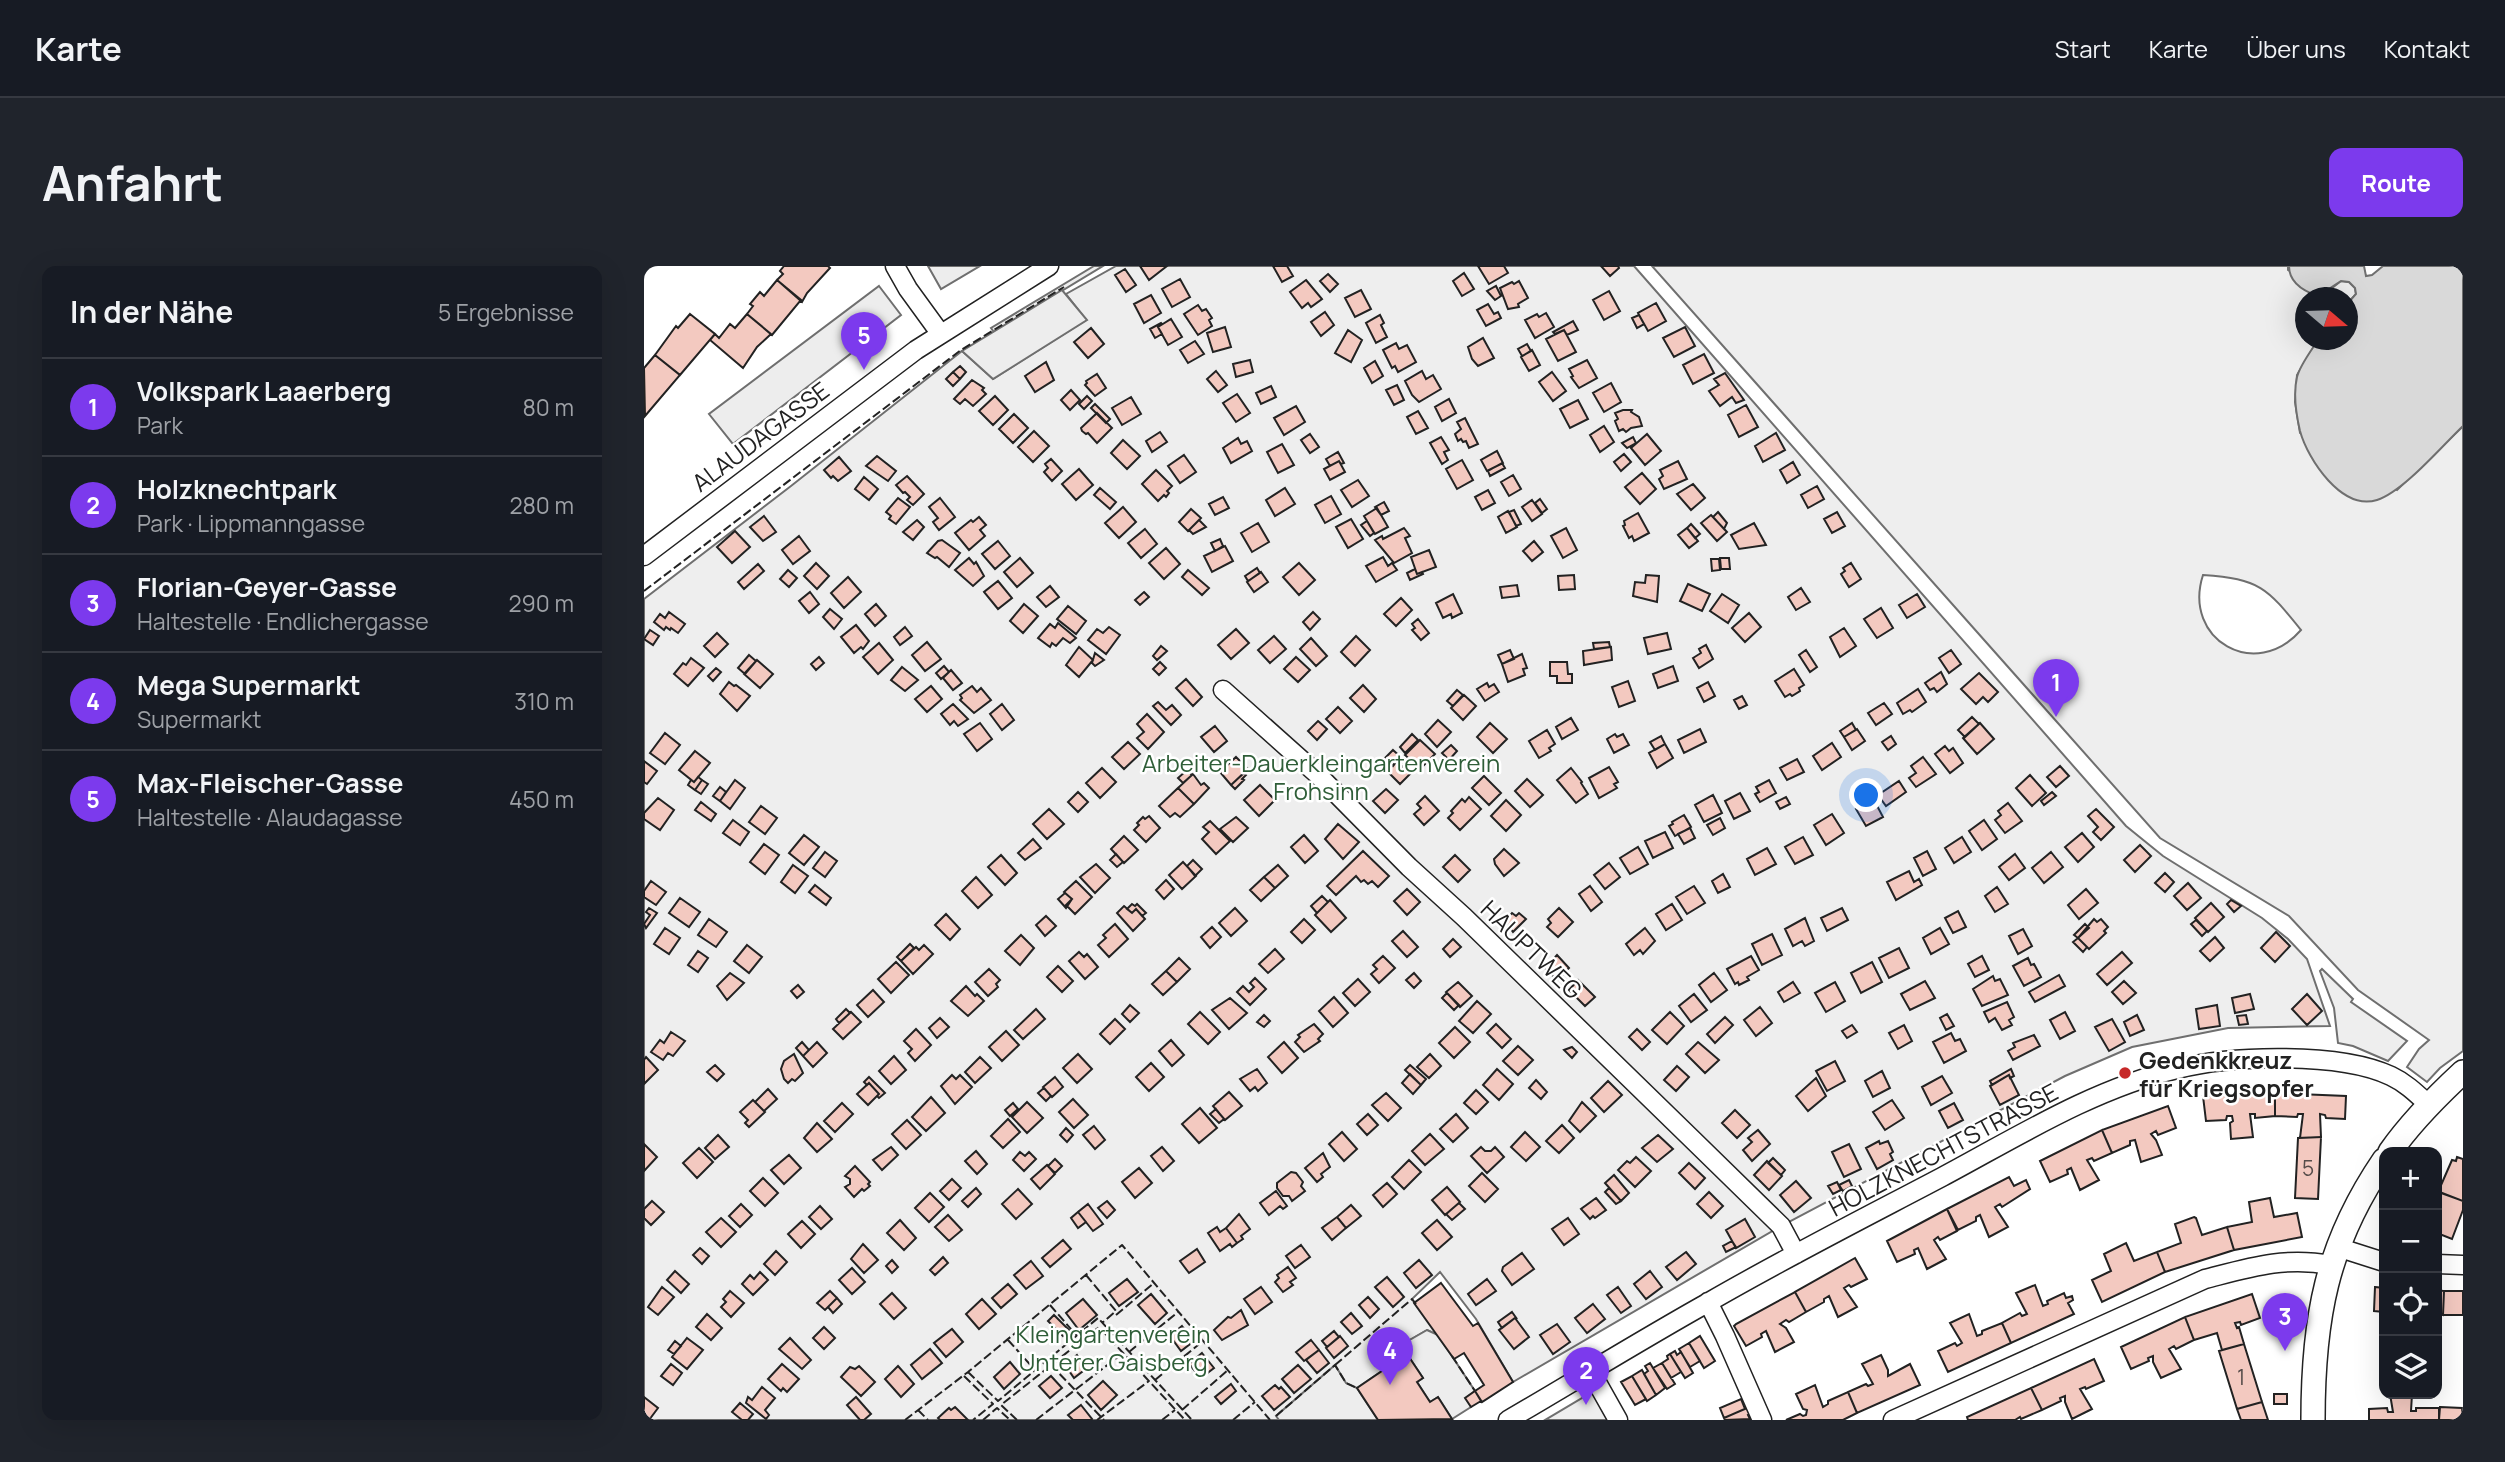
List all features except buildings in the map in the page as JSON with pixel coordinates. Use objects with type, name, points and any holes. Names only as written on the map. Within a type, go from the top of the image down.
[{"type":"main road","points":[[2394,1147],[2428,1105],[2463,1072]]},
{"type":"main road","points":[[2313,1420],[2314,1353],[2322,1299],[2334,1256],[2361,1197],[2379,1168]]},
{"type":"street","points":[[895,266],[940,333]]},
{"type":"street","name":"ALAUDAGASSE","points":[[644,556],[874,380],[940,333],[1049,266]]},
{"type":"street","name":"HAUPTWEG","points":[[1223,690],[1316,773],[1409,867],[1704,1150],[1781,1226],[1796,1254]]},
{"type":"street","name":"HOLZKNECHTSTRASSE","points":[[1508,1420],[1796,1254],[2105,1093],[2179,1068],[2233,1061],[2316,1059],[2337,1061],[2389,1075],[2407,1085],[2428,1105]]},
{"type":"street","points":[[1894,1420],[2205,1279],[2253,1267],[2334,1256],[2379,1261]]},
{"type":"street","points":[[2442,1264],[2463,1265]]},
{"type":"street","points":[[1708,1303],[1762,1420]]},
{"type":"street","points":[[1591,1372],[1618,1420]]},
{"type":"green space","points":[[1094,266],[1103,266],[994,332],[991,328]]},
{"type":"green space","name":"Arbeiter-Dauerkleingartenverein Frohsinn","points":[[1116,266],[1634,266],[2126,826],[2163,856],[2262,918],[2307,959],[2330,1026],[2228,1028],[2132,1047],[2065,1076],[1781,1226],[1513,1382],[1476,1319],[1440,1272],[1412,1299],[1438,1335],[1427,1330],[1401,1345],[1407,1354],[1357,1388],[1378,1420],[644,1420],[644,599],[962,351],[993,379],[1086,320],[1066,294]]},
{"type":"green space","points":[[1652,266],[2288,266],[2288,270],[2318,287],[2295,287],[2295,350],[2312,350],[2297,375],[2295,402],[2300,433],[2397,490],[2463,426],[2463,1051],[2440,1068],[2427,1082],[2407,1067],[2429,1040],[2358,990],[2289,916],[2160,838]],"holes":[[[2203,575],[2238,579],[2261,588],[2270,595],[2301,630],[2283,645],[2264,652],[2245,653],[2227,646],[2213,635],[2203,618],[2199,598]]]},
{"type":"green space","points":[[2341,281],[2349,282],[2354,287],[2333,287]]},
{"type":"green space","points":[[2322,969],[2353,999],[2351,1002],[2407,1041],[2388,1061],[2353,1046],[2338,1043],[2334,1008],[2320,971]]},
{"type":"green space","points":[[1594,1391],[1610,1420],[1545,1420]]},
{"type":"shaded area","points":[[928,266],[980,266],[941,289]]},
{"type":"shaded area","points":[[2289,266],[2364,266],[2366,276],[2372,275],[2383,266],[2463,266],[2463,426],[2410,478],[2377,500],[2351,498],[2328,481],[2304,443],[2296,404],[2298,372],[2311,350],[2358,350],[2358,287],[2341,281],[2332,287],[2300,287]]},
{"type":"shaded area","points":[[879,286],[901,315],[733,444],[709,414]]},
{"type":"shaded area","points":[[1062,290],[1087,320],[993,379],[962,351]]},
{"type":"shaded area","points":[[1427,1330],[1438,1335],[1475,1391],[1466,1398],[1471,1407],[1452,1419],[1438,1397],[1430,1402],[1417,1382],[1423,1378],[1401,1345]]},
{"type":"shaded area","points":[[1335,1365],[1346,1383],[1357,1388],[1378,1420],[1279,1420],[1276,1416]]},
{"type":"fence","points":[[644,591],[961,350],[1064,287]]},
{"type":"fence","points":[[905,1420],[968,1372],[1122,1245],[1270,1420]]},
{"type":"fence","points":[[1086,1275],[1116,1311],[1102,1323]]},
{"type":"fence","points":[[1116,1315],[1154,1283]]},
{"type":"fence","points":[[1335,1365],[1412,1299],[1416,1304]]},
{"type":"fence","points":[[1050,1305],[1077,1336]]},
{"type":"fence","points":[[1129,1352],[1178,1312]]},
{"type":"fence","points":[[968,1372],[998,1401],[1098,1318],[1192,1420]]},
{"type":"fence","points":[[1017,1420],[1001,1405],[1099,1327],[1185,1420]]},
{"type":"fence","points":[[1008,1340],[1035,1370]]},
{"type":"fence","points":[[1155,1380],[1203,1341]]},
{"type":"fence","points":[[1036,1420],[1123,1353]]},
{"type":"fence","points":[[1452,1356],[1475,1391]]},
{"type":"fence","points":[[1051,1365],[1104,1420]]},
{"type":"fence","points":[[1276,1416],[1335,1365],[1346,1383],[1357,1388]]},
{"type":"fence","points":[[1182,1410],[1228,1370]]},
{"type":"fence","points":[[964,1376],[993,1404],[973,1420]]},
{"type":"fence","points":[[1097,1420],[1149,1381]]},
{"type":"fence","points":[[1233,1420],[1255,1402]]},
{"type":"fence","points":[[983,1420],[997,1408],[1010,1420]]},
{"type":"fence","points":[[918,1410],[928,1420]]},
{"type":"fence","points":[[1162,1420],[1175,1410]]},
{"type":"place","name":"Max-Fleischer-Gasse","points":[[864,370]]},
{"type":"place","name":"Volkspark Laaerberg","points":[[2056,717]]},
{"type":"place","name":"Gedenkkreuz für Kriegsopfer","points":[[2125,1073]]},
{"type":"place","name":"Florian-Geyer-Gasse","points":[[2285,1351]]},
{"type":"place","name":"Mega Supermarkt","points":[[1390,1385]]},
{"type":"place","name":"Holzknechtpark","points":[[1586,1405]]},
{"type":"park label","name":"Kleingartenverein Unterer Gaisberg","points":[[1113,1347]]}]
